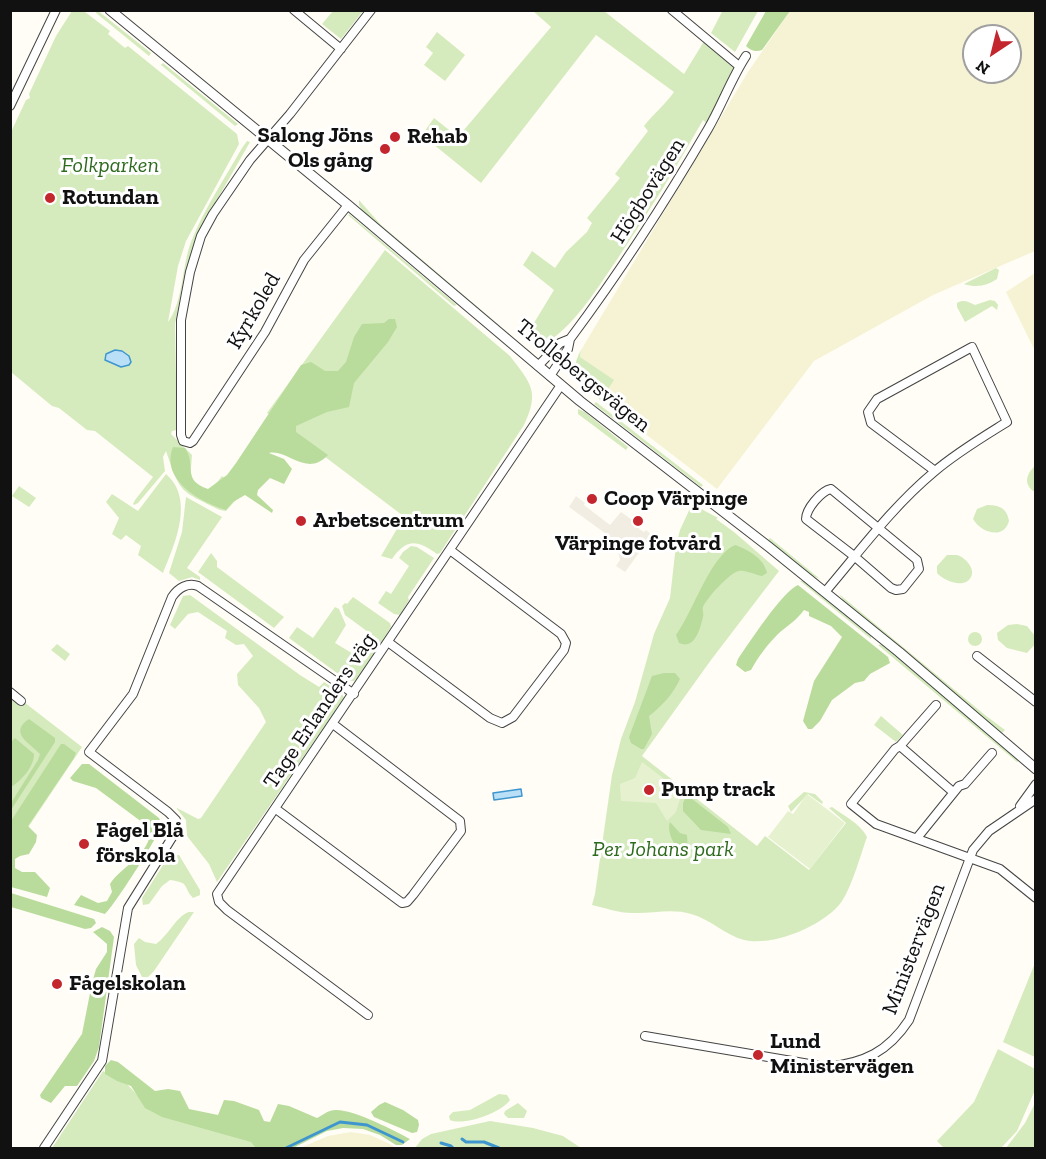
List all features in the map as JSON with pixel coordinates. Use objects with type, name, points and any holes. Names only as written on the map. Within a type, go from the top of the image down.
[{"type":"street","points":[[10,106],[14,87],[56,10]]},
{"type":"street","name":"Trollebergsvägen","points":[[110,10],[348,205],[537,366],[825,592],[1035,769]]},
{"type":"street","points":[[294,10],[341,49]]},
{"type":"street","points":[[268,140],[371,10]]},
{"type":"street","points":[[672,10],[739,66]]},
{"type":"street","name":"Högbovägen","points":[[550,376],[568,349],[570,339],[599,301],[710,126],[746,56]]},
{"type":"street","name":"Kyrkoled","points":[[268,140],[250,160],[213,214],[201,236],[190,272],[179,335],[180,435],[183,441],[187,443],[193,441],[265,332],[304,260],[348,205]]},
{"type":"street","name":"Högbovägen","points":[[537,366],[560,343],[570,339]]},
{"type":"street","points":[[825,592],[878,527],[935,471],[1007,422],[972,347],[878,399],[868,412],[871,423],[935,471]]},
{"type":"street","name":"Tage Erlanders väg","points":[[368,1015],[227,910],[218,899],[217,894],[561,385]]},
{"type":"street","points":[[831,489],[878,527],[917,560],[919,569],[903,589],[896,590],[805,517],[824,492],[831,489]]},
{"type":"street","points":[[388,642],[490,718],[502,723],[513,717],[564,650],[566,643],[561,634],[450,550]]},
{"type":"street","points":[[44,1149],[102,1061],[128,908],[178,828],[176,820],[168,812],[89,752],[133,694],[168,603],[180,588],[194,584],[354,694]]},
{"type":"street","points":[[977,656],[1035,702]]},
{"type":"street","points":[[10,692],[21,701]]},
{"type":"street","points":[[936,705],[895,749],[851,804],[876,824],[1000,870],[1035,898]]},
{"type":"street","points":[[276,809],[402,903],[407,902],[413,895],[461,831],[460,821],[333,724]]},
{"type":"street","points":[[900,746],[953,792]]},
{"type":"street","points":[[917,838],[953,792],[965,784],[992,753]]},
{"type":"street","name":"Ministervägen","points":[[1015,812],[1035,784]]},
{"type":"street","name":"Ministervägen","points":[[645,1036],[826,1067],[843,1066],[872,1056],[892,1041],[909,1020],[968,858],[982,836],[1035,799]]},
{"type":"shaded area","points":[[790,11],[1035,11],[1035,251],[933,295],[814,361],[717,489],[609,406],[607,391],[580,357],[581,350],[748,72]]},
{"type":"shaded area","points":[[1035,273],[1035,351],[1006,292]]},
{"type":"shaded area","points":[[576,496],[610,525],[621,512],[641,526],[639,529],[644,532],[646,530],[652,535],[625,572],[616,566],[620,560],[616,541],[569,507]]},
{"type":"shaded area","points":[[351,1132],[370,1135],[395,1148],[300,1148],[328,1136]]},
{"type":"green space","points":[[97,10],[151,53],[149,56],[96,13]]},
{"type":"green space","points":[[723,10],[758,11],[735,52],[711,33]]},
{"type":"green space","name":"Folkparken","points":[[72,11],[85,12],[110,31],[108,34],[125,48],[128,46],[237,134],[239,144],[186,241],[178,266],[168,322],[177,305],[188,251],[196,230],[242,148],[247,141],[250,142],[198,233],[184,277],[175,324],[177,430],[172,431],[171,434],[192,455],[190,481],[208,494],[222,476],[243,492],[226,511],[196,498],[183,489],[175,476],[166,451],[163,457],[165,471],[134,505],[135,500],[153,477],[95,431],[87,430],[59,408],[52,406],[11,372],[11,132],[26,100],[30,98],[29,94],[56,36]]},
{"type":"green space","points":[[333,11],[363,11],[341,39],[322,24]]},
{"type":"green space","points":[[533,11],[604,11],[684,74],[706,38],[739,66],[709,126],[703,120],[628,244],[591,297],[563,330],[540,347],[526,336],[554,290],[523,265],[532,251],[555,268],[566,252],[587,232],[592,223],[587,218],[620,178],[615,174],[648,131],[644,126],[674,92],[596,35],[481,183],[422,135],[434,118],[458,137],[551,27]]},
{"type":"green space","points":[[766,11],[790,11],[762,50],[752,50],[746,46]]},
{"type":"green space","points":[[437,32],[465,55],[445,81],[424,65],[433,53],[426,47]]},
{"type":"green space","points":[[163,63],[238,124],[235,126],[161,65]]},
{"type":"green space","points":[[359,200],[381,225],[519,342],[363,212]]},
{"type":"green space","points":[[349,214],[457,305],[454,306]]},
{"type":"green space","points":[[385,250],[510,356],[528,381],[532,396],[532,404],[524,425],[440,553],[437,554],[424,546],[413,543],[403,547],[392,559],[381,556],[401,522],[402,515],[267,413]]},
{"type":"green space","points":[[996,268],[999,270],[997,279],[985,285],[964,284]]},
{"type":"green space","points":[[990,300],[995,301],[998,305],[997,310],[992,306],[965,322],[957,307],[957,303],[962,301],[975,305]]},
{"type":"green space","points":[[389,319],[395,319],[397,327],[388,342],[354,383],[349,407],[327,412],[296,426],[296,432],[328,455],[312,464],[269,453],[284,459],[292,469],[284,484],[270,478],[258,490],[257,495],[273,510],[272,513],[245,495],[233,502],[226,510],[194,495],[177,479],[170,459],[173,447],[185,448],[190,460],[192,477],[208,489],[227,475],[236,463],[301,365],[311,362],[325,371],[338,371],[346,362],[354,337],[362,324],[384,323]]},
{"type":"green space","points":[[581,350],[580,357],[614,380],[607,391],[609,406],[586,389],[577,377],[576,360]]},
{"type":"green space","points":[[596,402],[703,485],[701,487],[594,404]]},
{"type":"green space","points":[[578,409],[585,412],[628,447],[626,450],[578,414]]},
{"type":"green space","points":[[1035,466],[1035,492],[1027,483],[1027,479]]},
{"type":"green space","points":[[166,474],[175,484],[181,509],[177,536],[163,573],[138,555],[141,546],[126,535],[121,540],[112,534],[119,518],[106,502],[112,494],[138,511]]},
{"type":"green space","points":[[19,486],[36,498],[29,507],[12,496]]},
{"type":"green space","points":[[186,497],[222,517],[187,568],[200,577],[200,580],[192,577],[179,581],[169,573],[182,532]]},
{"type":"green space","name":"Per Johans park","points":[[692,504],[718,518],[716,519],[779,571],[642,756],[757,846],[765,836],[809,870],[846,823],[829,808],[832,807],[851,820],[867,837],[850,886],[834,910],[812,926],[769,940],[744,940],[730,935],[698,916],[684,912],[627,913],[592,905],[612,775],[654,634],[670,598],[676,545]]},
{"type":"green space","points":[[987,505],[999,507],[1006,513],[1009,521],[1002,531],[987,531],[973,519],[977,509]]},
{"type":"green space","points":[[770,538],[820,579],[813,576],[768,540]]},
{"type":"green space","points":[[735,545],[759,559],[767,573],[762,576],[739,571],[730,576],[705,603],[702,622],[693,641],[689,644],[679,643],[676,635],[710,572],[726,551]]},
{"type":"green space","points":[[411,546],[417,547],[434,558],[408,597],[409,600],[400,615],[394,614],[378,603],[386,591],[391,594],[409,566],[399,558]]},
{"type":"green space","points":[[211,553],[217,561],[217,567],[284,617],[274,628],[198,572]]},
{"type":"green space","points":[[947,555],[960,556],[969,564],[972,574],[968,581],[954,582],[937,573],[937,566]]},
{"type":"green space","points":[[800,581],[804,581],[871,635],[871,639]]},
{"type":"green space","points":[[798,585],[888,657],[890,663],[870,674],[864,681],[855,683],[832,700],[820,721],[812,729],[808,729],[803,721],[814,681],[842,637],[831,626],[809,616],[809,612],[804,610],[778,634],[751,670],[745,672],[736,665],[775,607]]},
{"type":"green space","points":[[839,594],[1005,730],[1002,733],[844,601]]},
{"type":"green space","points":[[190,595],[300,675],[319,687],[324,682],[342,694],[344,698],[217,882],[209,864],[187,836],[186,820],[177,808],[198,819],[201,818],[266,722],[259,708],[238,685],[237,674],[253,656],[244,644],[236,645],[225,638],[227,631],[198,612],[188,614],[175,629],[170,625],[183,596]]},
{"type":"green space","points":[[353,597],[390,623],[391,627],[358,678],[348,681],[289,638],[297,627],[313,638],[335,607],[339,609],[346,625],[335,643],[365,661],[379,640],[345,615],[342,606]]},
{"type":"green space","points":[[1008,625],[1027,626],[1035,636],[1035,644],[1027,653],[1007,648],[998,640],[997,633]]},
{"type":"green space","points":[[972,632],[978,632],[982,639],[978,646],[972,646],[968,642],[968,636]]},
{"type":"green space","points":[[57,644],[70,654],[65,661],[51,650]]},
{"type":"green space","points":[[882,644],[1019,761],[1017,762],[878,645]]},
{"type":"green space","points":[[675,673],[680,679],[667,699],[649,716],[652,734],[644,749],[641,749],[631,743],[629,737],[652,676]]},
{"type":"green space","points":[[11,692],[82,747],[11,857]]},
{"type":"green space","points":[[881,716],[903,735],[896,742],[874,725]]},
{"type":"green space","points":[[29,719],[55,738],[55,742],[11,810],[11,803],[40,754],[23,738],[21,733],[20,729]]},
{"type":"green space","points":[[15,738],[34,754],[32,764],[26,773],[11,787],[11,742]]},
{"type":"green space","points":[[61,744],[76,753],[74,758],[28,826],[37,835],[29,854],[15,859],[15,868],[22,872],[35,872],[50,888],[47,897],[11,887],[11,821]]},
{"type":"green space","name":"Pump track","points":[[642,762],[672,785],[681,796],[676,812],[667,821],[656,803],[621,801],[620,784],[635,778]]},
{"type":"green space","points":[[82,764],[89,764],[159,818],[162,824],[136,870],[105,914],[74,905],[81,895],[98,903],[107,901],[112,892],[110,884],[146,846],[150,828],[96,788],[73,781],[70,778]]},
{"type":"green space","points":[[804,792],[815,794],[823,802],[822,804],[808,794],[791,812],[788,806]]},
{"type":"green space","points":[[807,794],[845,823],[810,869],[768,837],[788,811],[793,814]]},
{"type":"green space","points":[[687,795],[728,827],[731,834],[701,830],[683,811],[683,803]]},
{"type":"green space","points":[[670,822],[680,833],[687,835],[688,851],[685,855],[673,840],[669,831]]},
{"type":"green space","points":[[172,855],[179,855],[200,890],[200,895],[193,898],[184,884],[170,880],[162,886],[149,904],[143,905],[142,898]]},
{"type":"green space","points":[[11,893],[94,919],[96,923],[91,928],[85,929],[11,907]]},
{"type":"green space","points":[[194,912],[154,971],[148,977],[142,977],[136,965],[134,944],[139,938],[156,944],[180,917]]},
{"type":"green space","points":[[102,927],[110,931],[114,937],[99,1047],[94,1061],[77,1086],[65,1086],[51,1103],[41,1098],[40,1095],[82,1034],[96,969],[107,952],[107,944],[93,932]]},
{"type":"green space","points":[[1035,963],[1036,1057],[1003,1042]]},
{"type":"green space","points":[[998,1049],[1035,1069],[1035,1090],[1017,1131],[1001,1148],[944,1148],[937,1141],[974,1102]]},
{"type":"green space","points":[[111,1060],[118,1062],[155,1091],[168,1089],[180,1091],[189,1109],[218,1115],[224,1100],[234,1101],[259,1110],[264,1121],[270,1122],[278,1104],[289,1106],[317,1118],[338,1110],[359,1115],[410,1139],[402,1145],[396,1145],[380,1135],[363,1129],[343,1128],[327,1131],[293,1148],[256,1148],[251,1142],[162,1117],[145,1108],[131,1086],[105,1074],[105,1066]]},
{"type":"green space","points":[[103,1071],[127,1084],[152,1111],[284,1148],[52,1148]]},
{"type":"green space","points":[[499,1094],[507,1095],[510,1100],[491,1114],[473,1120],[450,1120],[449,1116],[453,1112],[470,1110]]},
{"type":"green space","points":[[385,1102],[418,1120],[417,1132],[412,1133],[374,1117],[371,1112]]},
{"type":"green space","points":[[518,1103],[527,1111],[524,1118],[508,1118],[504,1114],[505,1111]]},
{"type":"green space","points":[[1035,1103],[1035,1148],[1006,1148],[1025,1123]]},
{"type":"green space","points":[[490,1121],[563,1136],[581,1148],[415,1148],[422,1139],[431,1134]]},
{"type":"water","points":[[115,350],[122,351],[129,356],[131,362],[129,365],[121,367],[105,360],[106,354]]},
{"type":"water","points":[[521,789],[522,796],[494,800],[493,793]]},
{"type":"waterway","points":[[286,1148],[340,1122],[367,1125],[403,1142]]},
{"type":"waterway","points":[[462,1139],[466,1142],[484,1142],[499,1148]]},
{"type":"waterway","points":[[441,1143],[453,1148]]},
{"type":"place","name":"Rehab","points":[[395,137]]},
{"type":"place","name":"Salong Jöns Ols gång","points":[[385,149]]},
{"type":"place","name":"Rotundan","points":[[50,198]]},
{"type":"place","name":"Coop Värpinge","points":[[592,499]]},
{"type":"place","name":"Arbetscentrum","points":[[301,521]]},
{"type":"place","name":"Värpinge fotvård","points":[[638,521]]},
{"type":"place","name":"Pump track","points":[[649,790]]},
{"type":"place","name":"Fågel Blå förskola","points":[[84,844]]},
{"type":"place","name":"Fågelskolan","points":[[57,984]]},
{"type":"place","name":"Lund Ministervägen","points":[[758,1055]]}]
